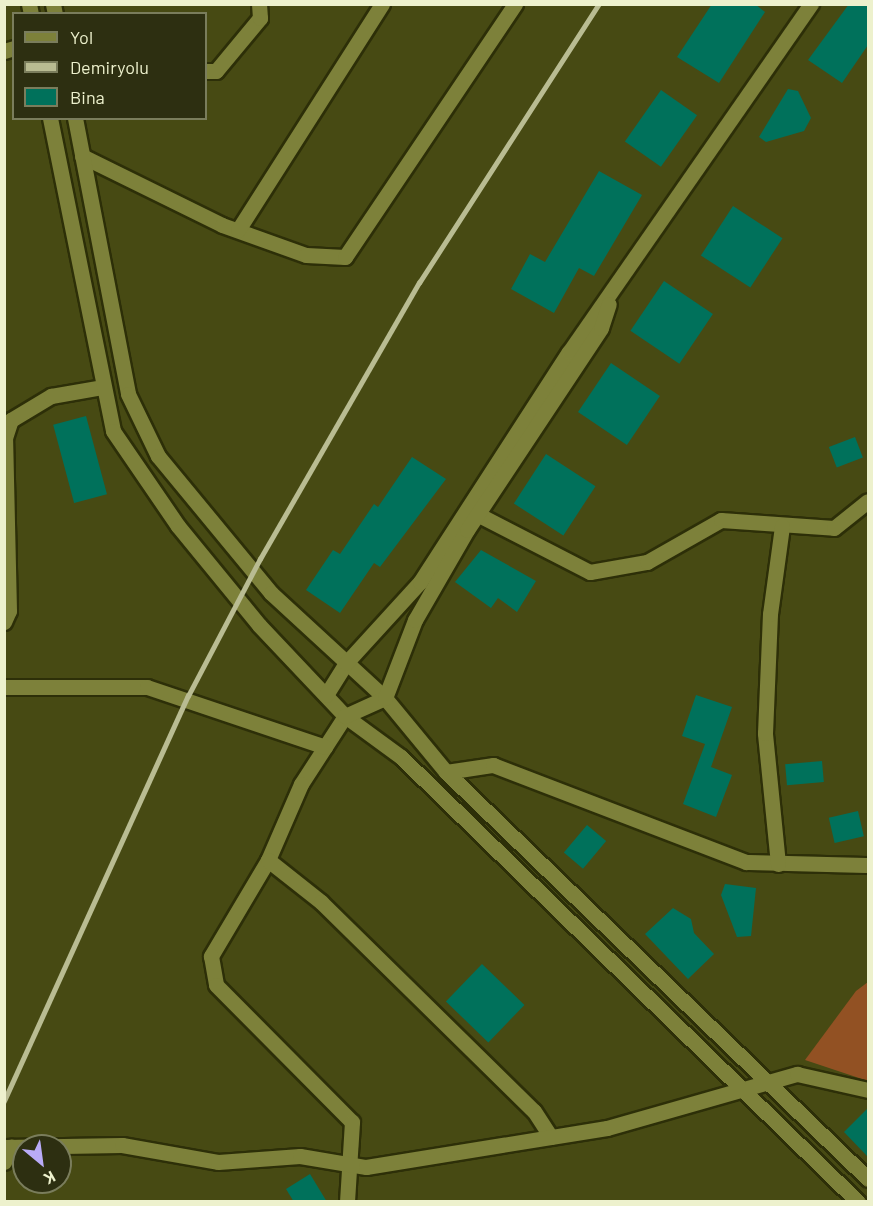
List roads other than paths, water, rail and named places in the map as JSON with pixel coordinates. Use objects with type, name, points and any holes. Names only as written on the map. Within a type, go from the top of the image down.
[{"type":"street","points":[[207,70],[216,71],[260,18],[259,4]]},
{"type":"street","points":[[238,230],[382,4]]},
{"type":"street","points":[[82,156],[238,230],[306,255],[345,257],[515,4]]},
{"type":"street","points":[[326,696],[346,663],[420,582],[613,292],[811,4]]},
{"type":"street","points":[[50,120],[113,431],[178,526],[345,716],[400,757],[858,1202]]},
{"type":"street","points":[[75,120],[128,394],[158,456],[270,593],[385,698],[446,772],[868,1179]]},
{"type":"street","points":[[347,1202],[344,1186],[350,1164],[352,1122],[216,985],[211,956],[268,860],[301,784],[345,716],[385,698],[415,621],[477,514],[601,328],[613,292]]},
{"type":"street","points":[[4,622],[9,611],[5,438],[11,420],[51,396],[103,387]]},
{"type":"street","points":[[477,514],[590,572],[647,562],[721,520],[834,528],[868,501]]},
{"type":"street","points":[[778,864],[765,734],[770,614],[782,526]]},
{"type":"street","points":[[4,687],[147,687],[325,747]]},
{"type":"street","points":[[446,772],[493,765],[746,862],[868,865]]},
{"type":"street","points":[[268,860],[321,902],[534,1111],[550,1137]]},
{"type":"street","points":[[4,1161],[8,1147],[122,1145],[218,1162],[300,1156],[350,1164],[415,1163],[550,1137],[743,1091],[797,1074],[868,1090]]},
{"type":"railway","points":[[4,1101],[188,696],[260,559],[419,283],[599,4]]}]
